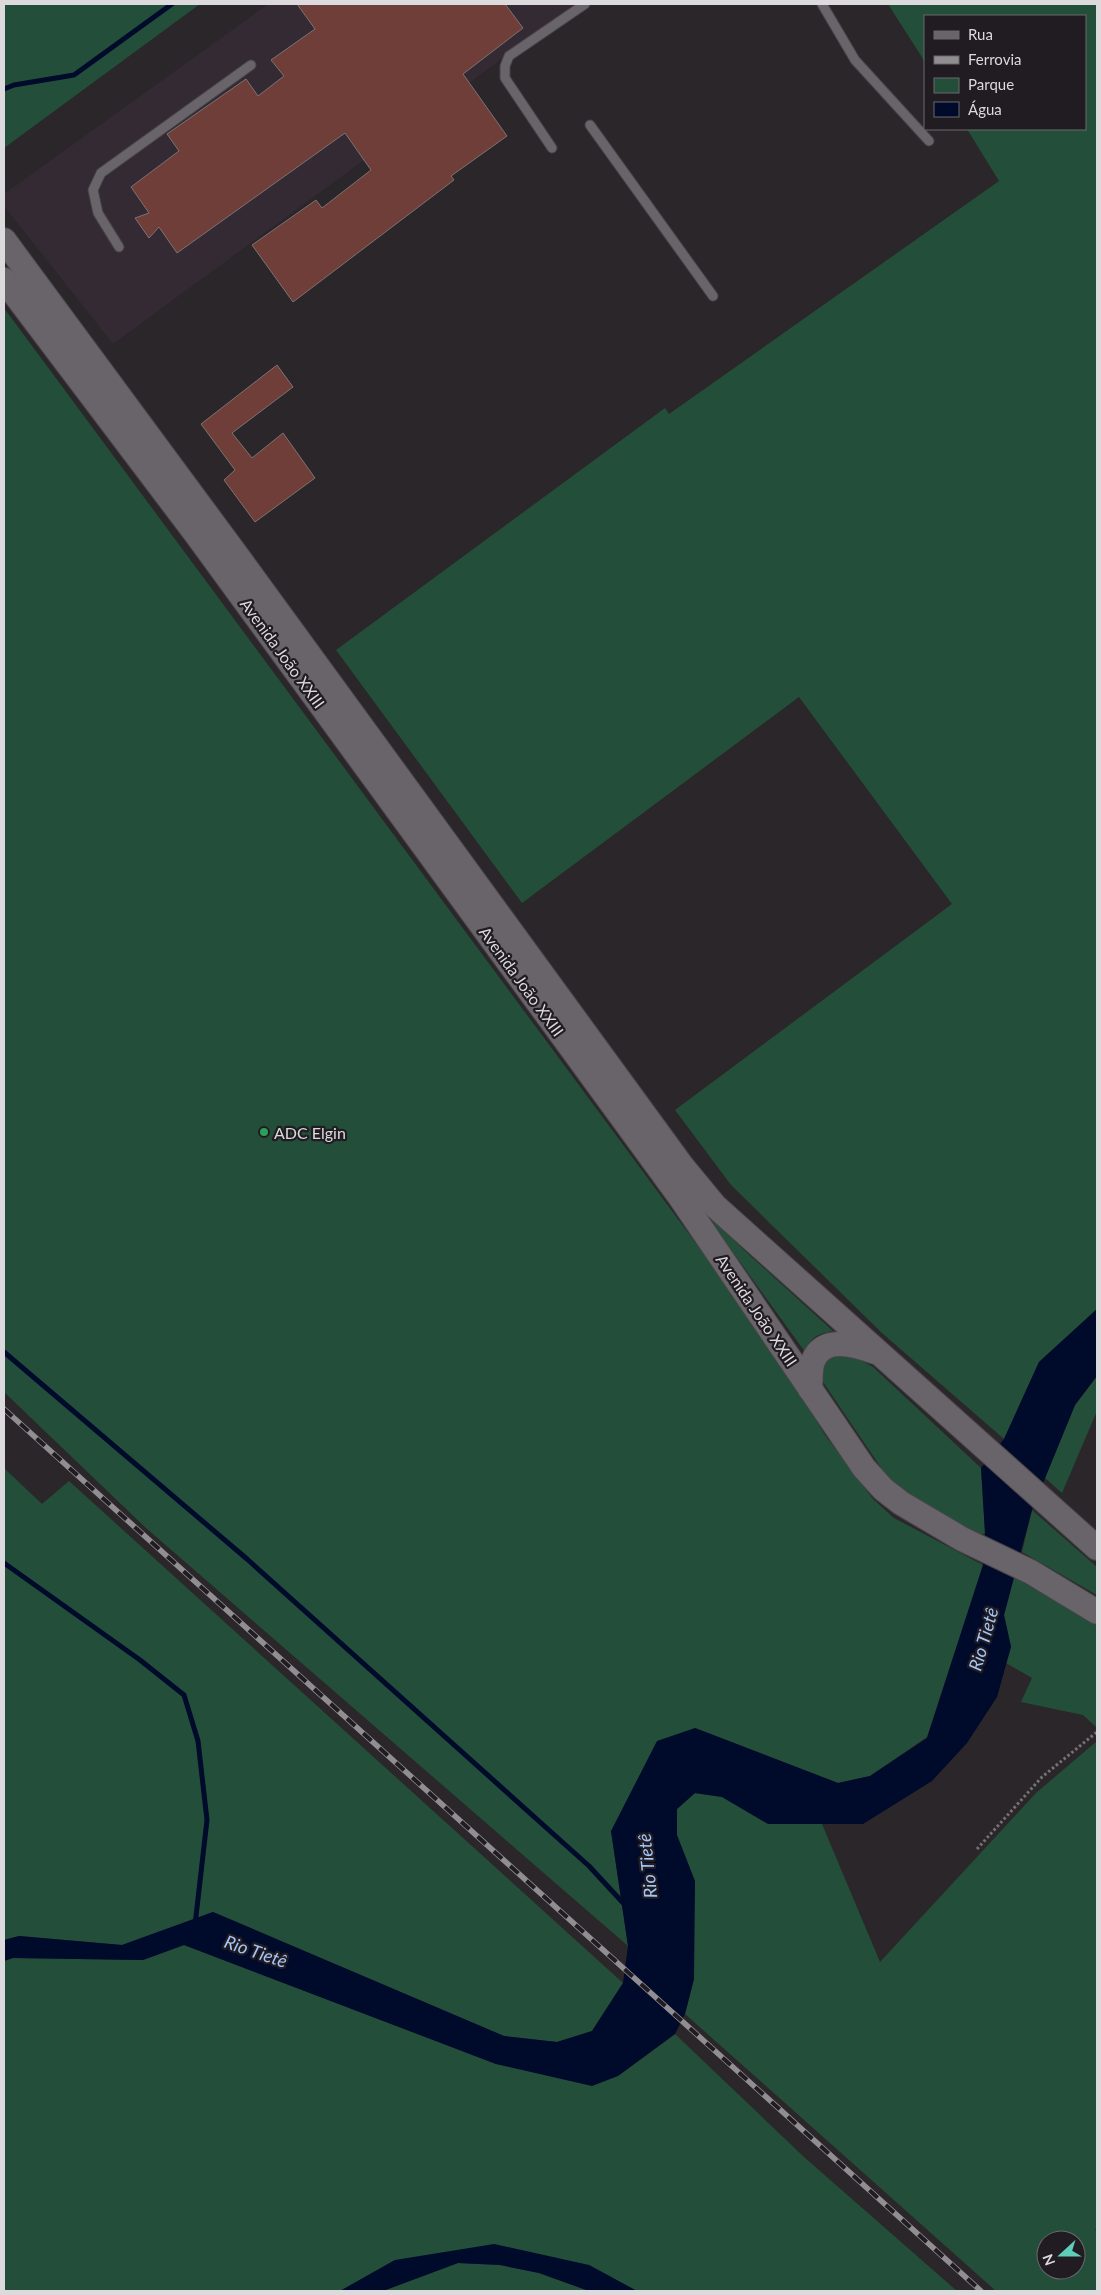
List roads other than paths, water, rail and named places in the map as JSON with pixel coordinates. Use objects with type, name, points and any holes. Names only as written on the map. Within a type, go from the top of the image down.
[{"type":"main road","name":"Avenida João XXIII","points":[[4,240],[682,1166],[715,1206],[983,1447],[1047,1501],[1097,1548]]},
{"type":"main road","name":"Avenida João XXIII","points":[[4,280],[196,534],[669,1182],[864,1468],[883,1489],[901,1503],[962,1539],[1031,1572],[1097,1612]]},
{"type":"main road","points":[[810,1388],[812,1363],[818,1353],[827,1346],[840,1343],[881,1354]]},
{"type":"lane","points":[[552,148],[505,78],[505,66],[509,56],[585,4]]},
{"type":"lane","points":[[822,4],[855,60],[929,141]]},
{"type":"lane","points":[[119,247],[98,213],[93,190],[101,173],[251,65]]},
{"type":"lane","points":[[590,125],[713,296]]},
{"type":"water","name":"Rio Tietê","points":[[1097,1309],[1097,1376],[1075,1405],[1032,1510],[1004,1615],[1011,1647],[997,1697],[967,1743],[932,1781],[863,1824],[768,1824],[722,1797],[695,1793],[677,1809],[677,1835],[695,1881],[694,1979],[685,2014],[675,2034],[618,2076],[592,2086],[496,2064],[184,1945],[143,1960],[13,1958],[4,1961],[4,1940],[19,1936],[122,1945],[213,1912],[504,2036],[557,2042],[592,2031],[623,1983],[628,1946],[611,1831],[657,1741],[695,1728],[838,1783],[870,1776],[927,1738],[983,1565],[985,1533],[981,1468],[1004,1439],[1039,1362]]},
{"type":"water","points":[[494,2244],[589,2265],[637,2291],[589,2291],[539,2273],[500,2265],[458,2263],[383,2291],[340,2291],[395,2260]]},
{"type":"waterway","points":[[4,89],[14,85],[74,75],[172,4]]},
{"type":"waterway","points":[[4,1352],[247,1559],[589,1866],[625,1905]]},
{"type":"waterway","points":[[4,1563],[140,1660],[184,1695],[198,1741],[207,1820],[195,1925]]},
{"type":"railway","points":[[4,1409],[981,2291]]},
{"type":"place","name":"ADC Elgin","points":[[264,1132]]}]
